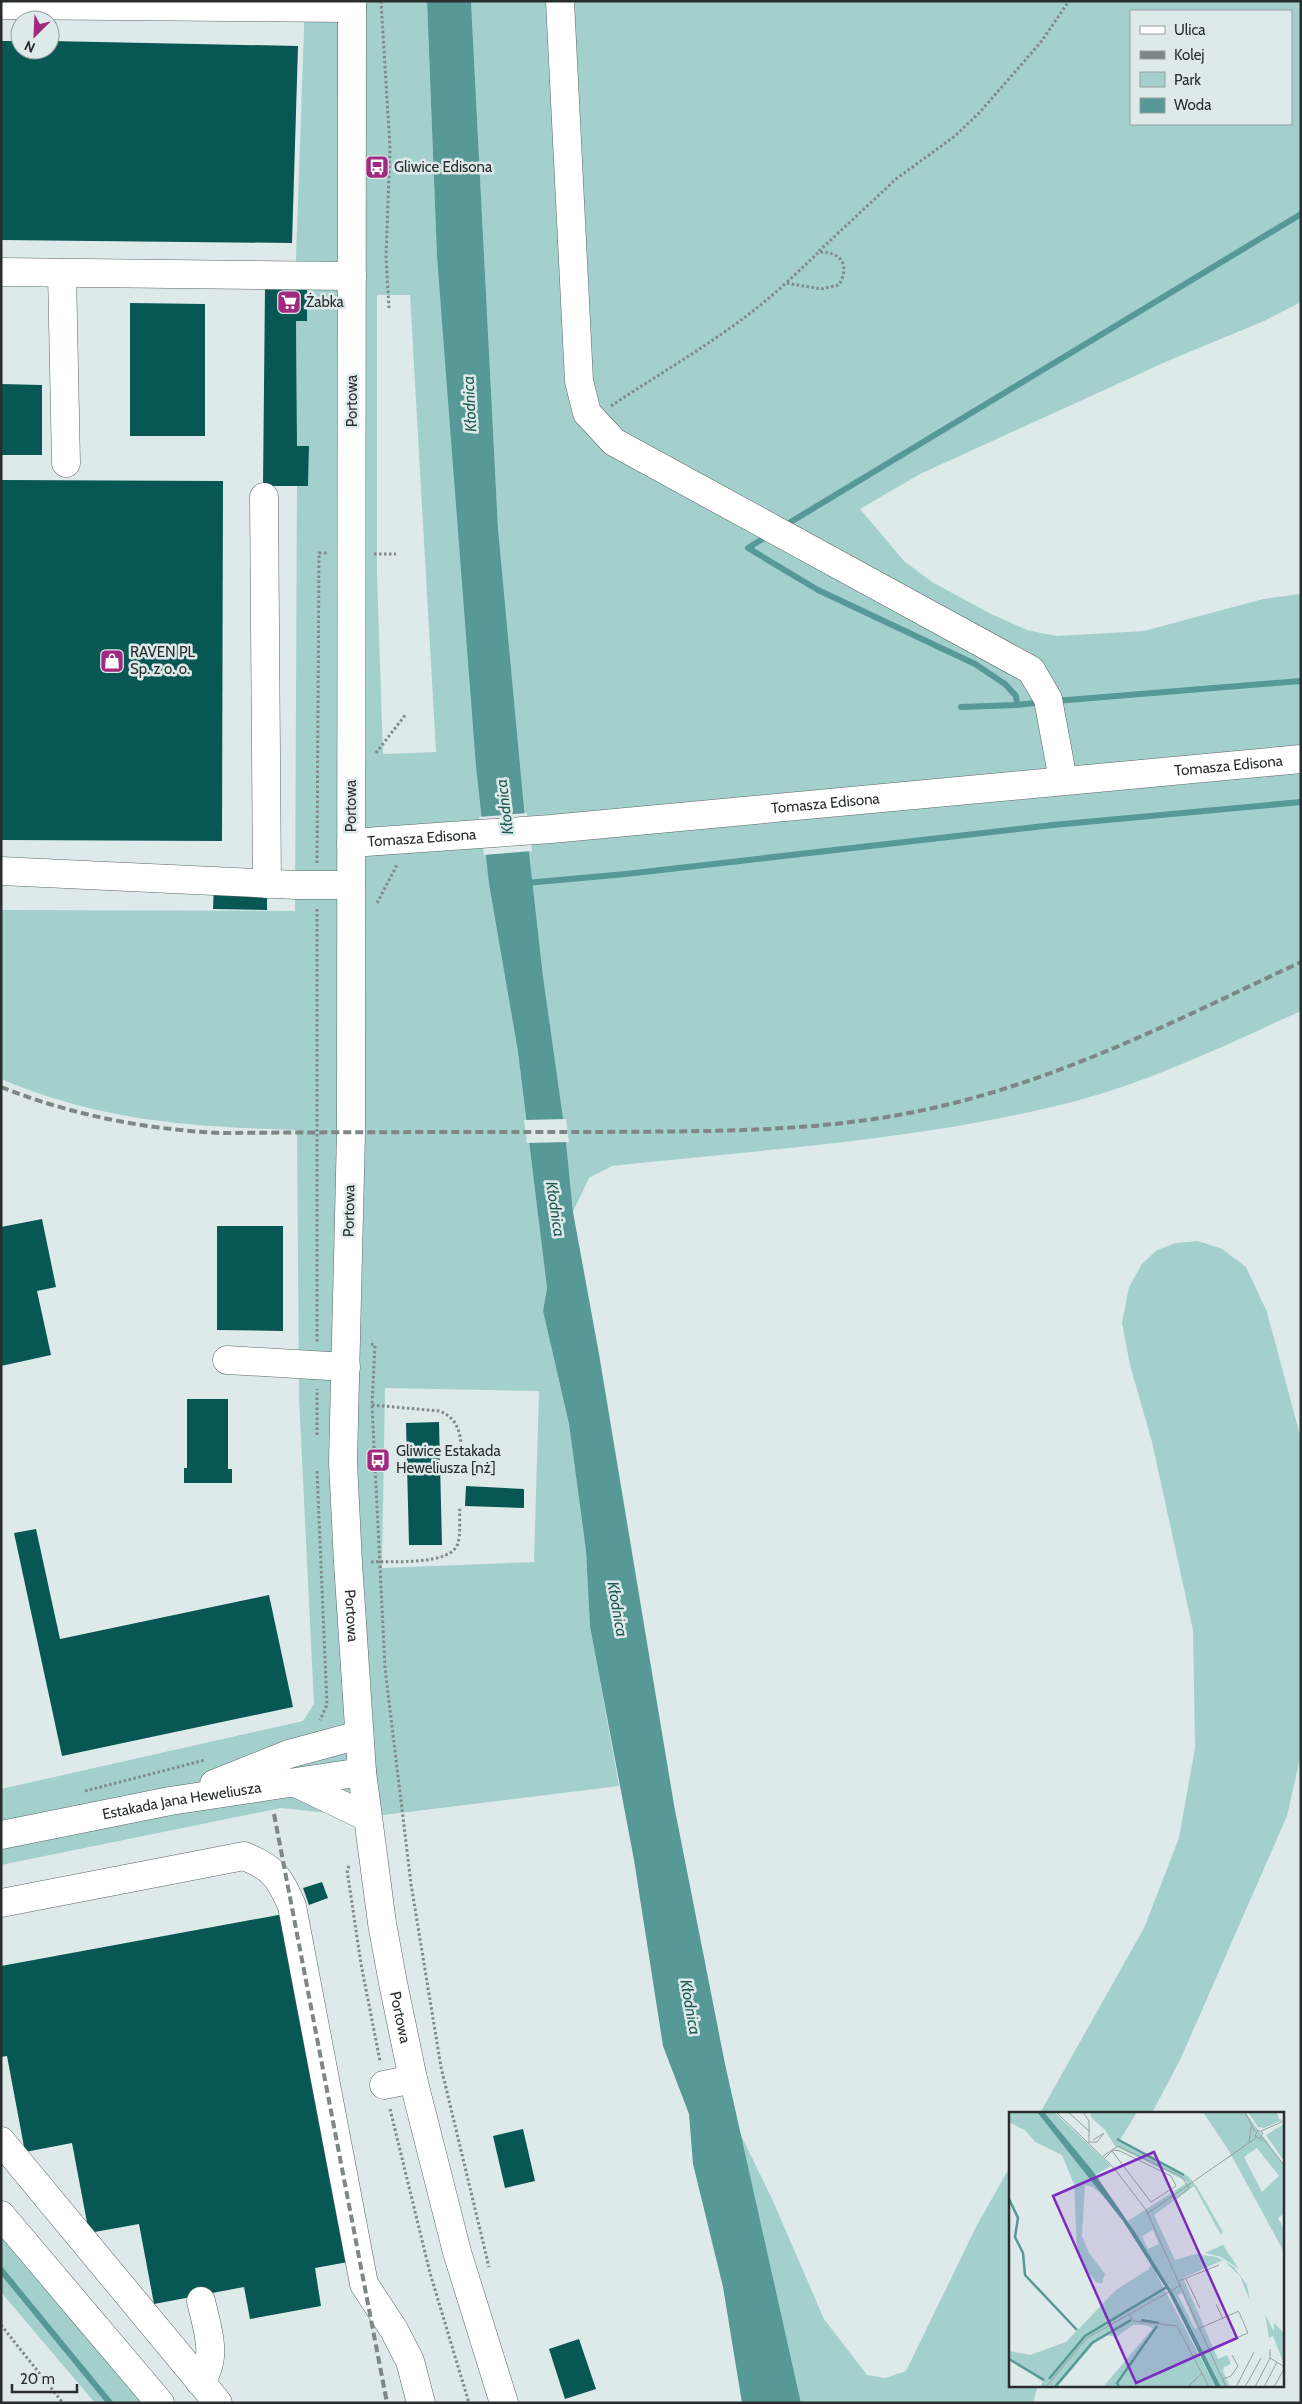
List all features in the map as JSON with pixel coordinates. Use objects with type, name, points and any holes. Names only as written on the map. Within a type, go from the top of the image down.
[{"type":"street","points":[[560,1],[579,381],[587,413],[614,442],[1031,670],[1049,706],[1062,780]]},
{"type":"street","points":[[1,5],[352,5]]},
{"type":"street","name":"Portowa","points":[[352,5],[351,1133],[344,1404],[344,1472],[348,1563],[362,1772],[384,1931],[413,2079],[457,2252],[504,2403]]},
{"type":"street","points":[[1,272],[352,276]]},
{"type":"street","points":[[62,273],[66,463]]},
{"type":"street","points":[[264,497],[267,884]]},
{"type":"street","name":"Tomasza Edisona","points":[[351,843],[551,829],[1301,759]]},
{"type":"street","points":[[1,871],[267,884],[350,885]]},
{"type":"street","points":[[227,1360],[346,1367]]},
{"type":"street","points":[[170,1801],[290,1754],[359,1734]]},
{"type":"street","name":"Estakada Jana Heweliusza","points":[[1,1835],[170,1801],[362,1772]]},
{"type":"street","points":[[296,1783],[367,1817]]},
{"type":"street","points":[[1,1902],[244,1856],[264,1864],[280,1878],[292,1906],[364,2284],[394,2330],[410,2361],[421,2403]]},
{"type":"street","points":[[384,2085],[413,2079]]},
{"type":"street","points":[[1,2141],[218,2403]]},
{"type":"street","points":[[1,2215],[160,2403]]},
{"type":"street","points":[[200,2301],[211,2354],[206,2374],[200,2382]]},
{"type":"path","points":[[381,1],[390,148],[386,257],[389,308]]},
{"type":"path","points":[[592,418],[703,348],[762,305],[896,179],[955,136],[980,112],[1021,67],[1069,1]]},
{"type":"path","points":[[786,283],[821,290],[839,285],[845,274],[844,264],[838,257],[829,252],[819,252]]},
{"type":"path","points":[[317,1442],[318,553]]},
{"type":"path","points":[[373,758],[406,714]]},
{"type":"path","points":[[375,907],[401,858]]},
{"type":"path","points":[[346,1336],[374,1345],[372,1406],[385,1668],[413,1894],[441,2067],[491,2274]]},
{"type":"path","points":[[344,1404],[439,1411],[454,1419],[458,1428],[462,1450]]},
{"type":"path","points":[[315,1725],[323,1716],[327,1705],[317,1461]]},
{"type":"path","points":[[348,1563],[433,1559],[448,1556],[454,1552],[458,1543],[460,1507]]},
{"type":"path","points":[[79,1792],[210,1759]]},
{"type":"path","points":[[1,2325],[63,2403]]},
{"type":"green space","points":[[305,1],[427,1],[437,257],[489,884],[518,1052],[547,1288],[543,1311],[569,1424],[586,1551],[590,1627],[619,1786],[367,1817],[281,1808],[1,1865],[1,1789],[303,1721],[314,1704],[299,1398],[297,1130],[183,1124],[110,1113],[38,1093],[1,1079],[1,910],[295,911],[297,485],[308,486],[309,447],[297,446],[296,321],[307,321],[307,288],[295,287]],"holes":[[[377,295],[410,295],[436,752],[383,754],[377,575]],[[385,1388],[539,1391],[534,1562],[382,1568]]]},
{"type":"green space","points":[[471,1],[1301,1],[1301,302],[1264,321],[1170,360],[920,474],[860,509],[904,561],[932,582],[991,614],[1027,630],[1056,636],[1144,631],[1263,599],[1301,594],[1301,1011],[1134,1083],[1076,1101],[1019,1114],[962,1125],[846,1142],[612,1166],[589,1178],[573,1212],[565,1132],[543,976],[524,808],[498,528]]},
{"type":"green space","points":[[1198,1241],[1222,1249],[1246,1267],[1267,1312],[1301,1439],[1301,1754],[1287,1816],[1181,2058],[1153,2112],[1041,2112],[1144,1928],[1179,1838],[1195,1748],[1193,1630],[1152,1442],[1130,1365],[1122,1323],[1129,1287],[1142,1264],[1157,1250],[1176,1243]]},
{"type":"green space","points":[[740,2133],[773,2201],[824,2319],[867,2375],[885,2378],[906,2371],[977,2225],[1009,2169],[1009,2386],[1038,2386],[1033,2403],[801,2403]]},
{"type":"green space","points":[[1,2207],[170,2403],[95,2403],[1,2292]]},
{"type":"water","name":"Kłodnica","points":[[427,1],[471,1],[498,528],[524,808],[543,976],[565,1132],[573,1212],[599,1354],[674,1805],[725,2064],[801,2403],[742,2403],[723,2287],[693,2164],[689,2114],[663,2046],[634,1860],[590,1627],[586,1551],[569,1424],[543,1311],[547,1288],[518,1052],[489,884],[476,766],[437,257]]},
{"type":"pier","points":[[527,813],[532,851],[484,855],[479,817]]},
{"type":"pier","points":[[566,1119],[569,1142],[527,1143],[524,1120]]},
{"type":"building","points":[[1,41],[10,41],[10,60],[60,60],[60,41],[298,46],[292,243],[1,240]]},
{"type":"building","points":[[265,287],[307,287],[307,321],[296,321],[297,446],[309,446],[308,486],[263,486]]},
{"type":"building","points":[[130,303],[205,304],[205,436],[130,436]]},
{"type":"building","points":[[1,384],[42,385],[42,455],[1,455]]},
{"type":"building","name":"RAVEN PL Sp. z o. o.","points":[[1,480],[223,481],[222,841],[1,840]]},
{"type":"building","points":[[214,885],[267,885],[267,910],[213,909]]},
{"type":"building","points":[[42,1219],[56,1287],[37,1291],[51,1355],[1,1366],[1,1227]]},
{"type":"building","points":[[217,1226],[283,1226],[283,1331],[217,1330]]},
{"type":"building","points":[[187,1399],[228,1399],[228,1469],[232,1469],[232,1483],[184,1483],[184,1468],[187,1468]]},
{"type":"building","points":[[439,1422],[442,1545],[409,1545],[406,1423]]},
{"type":"building","points":[[466,1486],[524,1489],[524,1508],[465,1506]]},
{"type":"building","points":[[36,1529],[60,1639],[269,1595],[293,1707],[62,1756],[14,1533]]},
{"type":"building","points":[[322,1882],[328,1898],[309,1905],[303,1888]]},
{"type":"building","points":[[305,1910],[370,2258],[315,2268],[321,2306],[250,2319],[244,2287],[154,2304],[139,2224],[89,2233],[72,2143],[25,2152],[7,2056],[1,2057],[1,1966]]},
{"type":"building","points":[[523,2129],[535,2181],[505,2188],[493,2136]]},
{"type":"building","points":[[579,2339],[596,2389],[565,2399],[549,2349]]},
{"type":"waterway","points":[[784,526],[1301,214]]},
{"type":"waterway","points":[[769,535],[748,548],[818,590],[975,664],[1005,684],[1016,696],[1017,705],[961,707]]},
{"type":"waterway","points":[[1055,701],[1301,681]]},
{"type":"waterway","points":[[1017,705],[1043,702]]},
{"type":"waterway","points":[[526,883],[626,874],[1053,825],[1301,802]]},
{"type":"waterway","points":[[1,2270],[110,2403]]},
{"type":"railway","points":[[1,1087],[54,1105],[108,1119],[163,1128],[219,1133],[725,1131],[809,1126],[892,1116],[933,1108],[981,1096],[1028,1081],[1121,1045],[1301,962]]},
{"type":"railway","points":[[274,1814],[387,2403]]},
{"type":"place","name":"Gliwice Edisona","points":[[377,167]]},
{"type":"place","name":"Żabka","points":[[289,302]]},
{"type":"place","name":"RAVEN PL Sp. z o. o.","points":[[112,661]]},
{"type":"place","name":"Gliwice Estakada Heweliusza [nż]","points":[[378,1460]]}]
